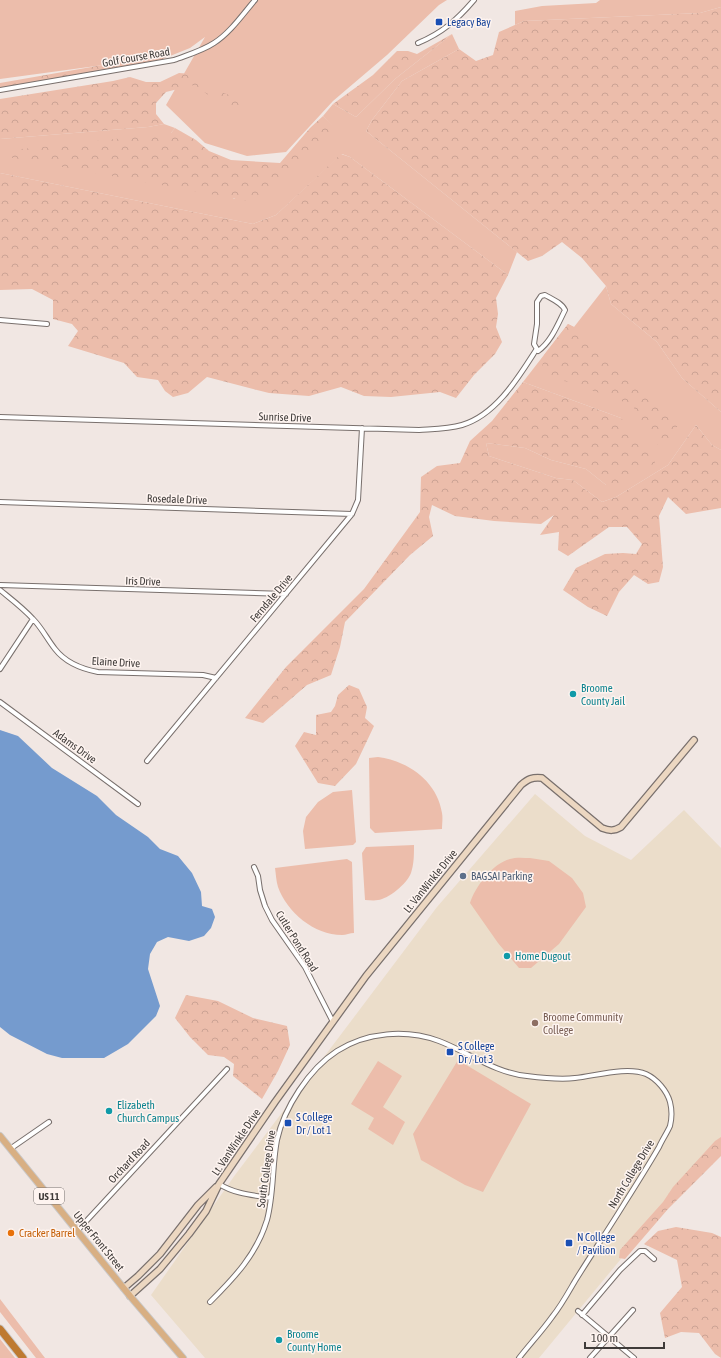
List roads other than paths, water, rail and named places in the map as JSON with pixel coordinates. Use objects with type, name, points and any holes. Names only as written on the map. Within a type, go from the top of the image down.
[{"type":"highway","points":[[0,1329],[23,1358]]},
{"type":"main road","name":"Upper Front Street","points":[[0,1136],[78,1230],[130,1296],[183,1358]]},
{"type":"street","name":"Golf Course Road","points":[[0,90],[174,60],[216,42],[255,0]]},
{"type":"street","points":[[418,43],[444,30],[460,16],[474,0]]},
{"type":"street","name":"Sunrise Drive","points":[[0,417],[419,430],[447,428],[464,424],[486,412],[512,385],[536,350],[539,350],[546,343],[555,331],[565,308],[545,295],[541,296],[537,302],[537,324],[534,344],[536,350]]},
{"type":"street","points":[[0,320],[47,324]]},
{"type":"street","name":"Ferndale Drive","points":[[147,761],[352,514],[358,500],[362,428]]},
{"type":"street","name":"Rosedale Drive","points":[[0,502],[352,514]]},
{"type":"street","name":"Iris Drive","points":[[0,585],[286,594]]},
{"type":"street","name":"Elaine Drive","points":[[0,590],[33,618],[55,650],[64,658],[82,668],[98,672],[203,675],[216,678]]},
{"type":"street","points":[[0,669],[33,618]]},
{"type":"street","name":"Adams Drive","points":[[0,702],[138,804]]},
{"type":"street","name":"Lt. VanWinkle Drive","points":[[130,1296],[174,1254],[206,1211],[219,1184],[275,1102],[366,976],[521,785],[529,778],[542,778],[602,828],[615,831],[621,827],[694,740]]},
{"type":"street","name":"Cutler Pond Road","points":[[254,866],[258,876],[260,890],[265,906],[272,920],[305,967],[333,1022]]},
{"type":"street","name":"South College Drive","points":[[210,1302],[237,1275],[260,1239],[271,1198],[277,1142],[284,1116],[300,1090],[318,1066],[338,1051],[360,1040],[381,1035],[416,1035],[440,1041],[498,1068],[523,1076],[554,1079]]},
{"type":"street","name":"Orchard Road","points":[[78,1230],[227,1069]]},
{"type":"street","name":"North College Drive","points":[[519,1358],[553,1316],[647,1168],[669,1129],[671,1121],[672,1111],[667,1094],[661,1085],[645,1074],[628,1071],[554,1079]]},
{"type":"street","points":[[10,1149],[49,1122]]},
{"type":"street","points":[[219,1184],[233,1192],[271,1198]]},
{"type":"street","name":"Lt. VanWinkle Drive","points":[[124,1288],[160,1254],[198,1205],[219,1184]]},
{"type":"street","points":[[582,1315],[620,1270],[640,1251],[645,1251],[654,1259]]},
{"type":"street","points":[[590,1358],[608,1336],[633,1310]]},
{"type":"street","points":[[578,1312],[634,1358]]},
{"type":"water","points":[[0,730],[18,736],[52,768],[97,796],[116,815],[148,837],[160,849],[178,856],[192,873],[201,892],[202,906],[212,909],[215,917],[211,928],[204,936],[189,941],[168,937],[157,942],[150,954],[148,969],[160,1006],[156,1016],[128,1044],[104,1058],[62,1058],[47,1054],[10,1035],[0,1027]]},
{"type":"place","name":"Legacy Bay","points":[[439,22]]},
{"type":"place","name":"Broome County Jail","points":[[573,694]]},
{"type":"place","name":"BAGSAI Parking","points":[[463,876]]},
{"type":"place","name":"Home Dugout","points":[[507,956]]},
{"type":"place","name":"Broome Community College","points":[[535,1023]]},
{"type":"place","name":"S College Dr / Lot 3","points":[[450,1052]]},
{"type":"place","name":"Elizabeth Church Campus","points":[[109,1111]]},
{"type":"place","name":"S College Dr / Lot 1","points":[[288,1123]]},
{"type":"place","name":"Cracker Barrel","points":[[11,1233]]},
{"type":"place","name":"N College / Pavilion","points":[[569,1243]]},
{"type":"place","name":"Broome County Home","points":[[279,1340]]}]
